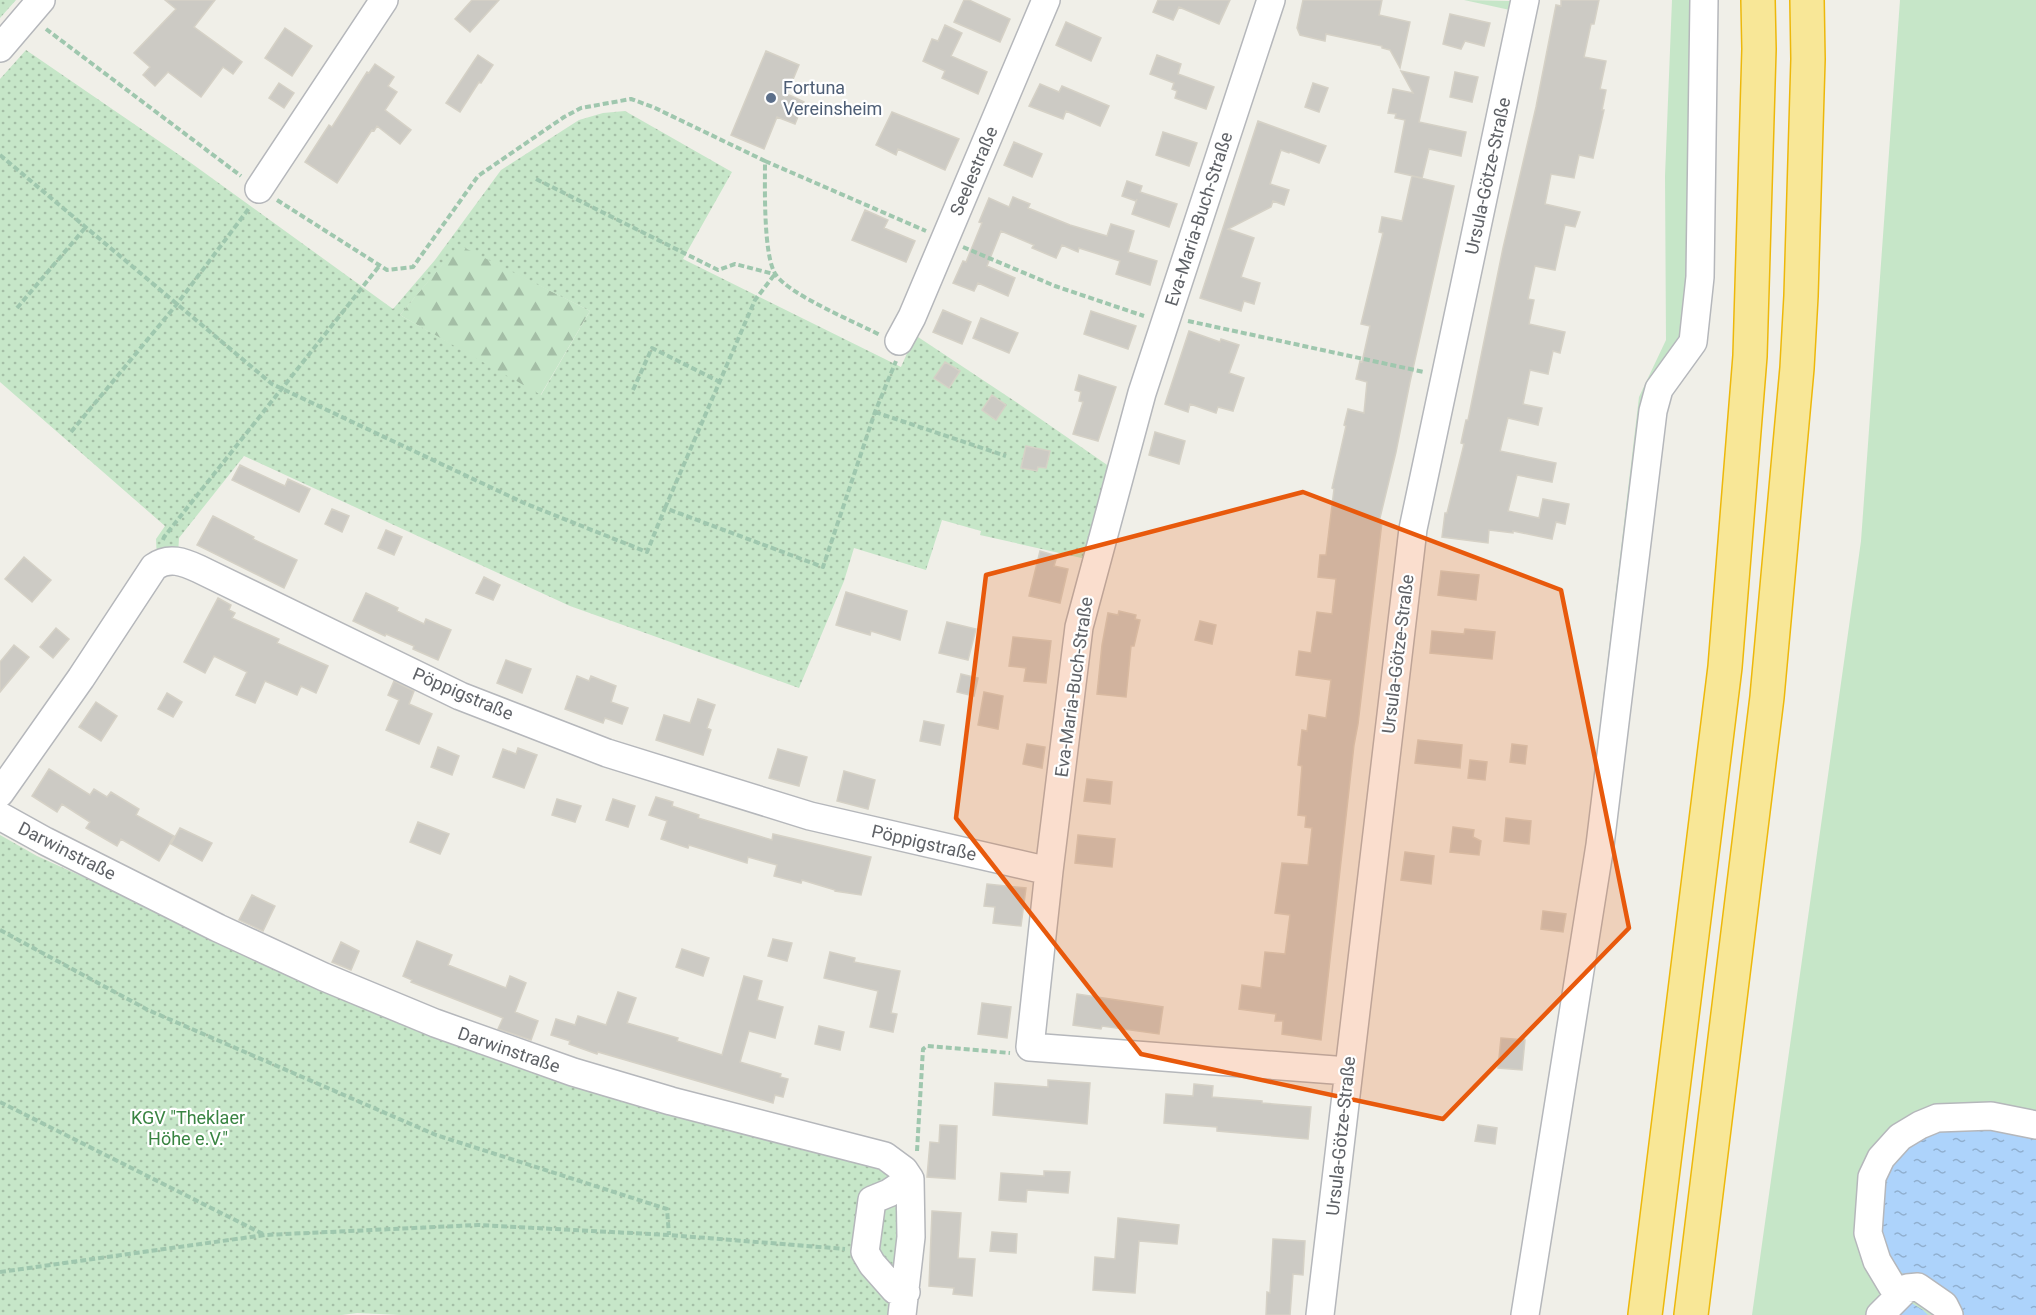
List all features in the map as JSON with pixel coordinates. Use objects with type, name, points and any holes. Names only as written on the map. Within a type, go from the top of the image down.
[{"type":"highway","points":[[1645,1315],[1726,655],[1750,356],[1759,49],[1758,0]]},
{"type":"highway","points":[[1691,1315],[1767,697],[1797,368],[1802,284],[1807,0]]},
{"type":"street","points":[[259,189],[384,0]]},
{"type":"street","name":"Seelestraße","points":[[899,341],[912,317],[1046,0]]},
{"type":"street","name":"Eva-Maria-Buch-Straße","points":[[1030,1047],[1078,627],[1142,393],[1271,0]]},
{"type":"street","name":"Ursula-Götze-Straße","points":[[1320,1315],[1413,529],[1525,0]]},
{"type":"street","points":[[1525,1315],[1600,845],[1653,411],[1659,389],[1693,342],[1700,277],[1704,0]]},
{"type":"street","points":[[0,48],[35,8]]},
{"type":"street","points":[[0,793],[74,688],[154,567],[162,561]]},
{"type":"street","name":"Pöppigstraße","points":[[162,561],[186,563],[459,696],[607,753],[810,816],[1049,871]]},
{"type":"street","name":"Darwinstraße","points":[[0,816],[218,928],[324,977],[435,1023],[573,1072],[660,1098],[885,1156],[907,1175]]},
{"type":"street","points":[[1030,1047],[1348,1071]]},
{"type":"street","points":[[1889,1306],[1868,1233],[1872,1177],[1881,1158],[1900,1137],[1937,1118],[1991,1116],[2036,1125]]},
{"type":"street","points":[[904,1304],[896,1290],[872,1264],[865,1252],[872,1200],[889,1193],[907,1175]]},
{"type":"street","points":[[904,1304],[911,1237],[907,1175]]},
{"type":"street","points":[[1889,1306],[1907,1288],[1918,1287],[1944,1305],[1949,1315]]},
{"type":"path","points":[[35,8],[259,189],[387,270],[413,267],[478,176],[564,117],[581,108],[631,99],[653,107],[765,161],[1055,286],[1166,319],[1445,376]]},
{"type":"path","points":[[0,155],[272,384],[524,503],[647,552],[755,300],[775,274]]},
{"type":"path","points":[[665,508],[823,567],[875,412],[897,356],[899,341],[788,289],[775,274],[770,262],[765,213],[765,161]]},
{"type":"path","points":[[536,178],[718,270],[735,264],[775,274]]},
{"type":"path","points":[[71,432],[177,304],[251,206],[259,189]]},
{"type":"path","points":[[17,308],[86,228]]},
{"type":"path","points":[[162,561],[164,537],[380,265]]},
{"type":"path","points":[[633,390],[652,348],[720,382]]},
{"type":"path","points":[[875,412],[1006,456]]},
{"type":"path","points":[[0,930],[148,1010],[436,1135],[667,1209],[669,1235]]},
{"type":"path","points":[[907,1175],[917,1155],[923,1049],[927,1046],[1014,1053],[1023,1052],[1030,1047]]},
{"type":"path","points":[[0,1102],[265,1234]]},
{"type":"path","points":[[0,1272],[265,1234],[478,1225],[669,1235],[865,1252]]},
{"type":"highlighted area","points":[[1303,492],[1561,590],[1629,928],[1443,1119],[1141,1054],[956,818],[986,575]]},
{"type":"green space","points":[[0,0],[16,0],[0,18]]},
{"type":"green space","points":[[1464,0],[1510,1],[1510,10]]},
{"type":"green space","points":[[1672,0],[1699,0],[1690,317],[1667,365],[1521,1315],[1511,1315],[1586,843],[1639,397],[1666,340],[1665,176]]},
{"type":"green space","points":[[1900,0],[2036,0],[2036,1315],[1752,1315],[1861,541]]},
{"type":"green space","points":[[26,50],[191,163],[393,309],[435,260],[501,170],[579,120],[603,113],[625,111],[732,172],[683,259],[901,367],[915,335],[1113,469],[1086,559],[980,535],[981,531],[942,520],[926,570],[854,548],[844,581],[799,688],[570,606],[244,456],[179,538],[178,555],[157,559],[156,539],[165,526],[0,382],[0,79]],"holes":[[[459,245],[590,311],[541,395],[400,315]]]},
{"type":"green space","points":[[459,244],[590,311],[540,396],[400,315]]},
{"type":"green space","name":"KGV \"Theklaer Höhe e.V.\"","points":[[0,835],[37,856],[460,1047],[546,1077],[863,1160],[899,1178],[897,1315],[400,1315],[357,1313],[342,1315],[0,1315]]},
{"type":"water","points":[[1953,1126],[2017,1131],[2036,1139],[2036,1315],[1956,1315],[1929,1286],[1903,1274],[1884,1254],[1877,1200],[1883,1174],[1921,1133]]},
{"type":"water","points":[[1908,1301],[1923,1310],[1928,1315],[1897,1315]]},
{"type":"building","points":[[165,0],[215,0],[194,27],[242,62],[233,74],[223,67],[201,97],[168,72],[155,86],[143,75],[150,67],[134,53],[176,9]]},
{"type":"building","points":[[472,0],[499,0],[470,32],[455,19]]},
{"type":"building","points":[[964,0],[969,0],[1010,19],[1000,42],[954,22]]},
{"type":"building","points":[[1158,0],[1230,0],[1219,24],[1179,7],[1173,20],[1153,12]]},
{"type":"building","points":[[1303,0],[1382,0],[1379,15],[1410,22],[1400,68],[1390,50],[1382,46],[1326,34],[1325,41],[1300,35],[1297,28]]},
{"type":"building","points":[[1561,0],[1599,0],[1584,57],[1606,61],[1600,89],[1606,90],[1602,110],[1604,110],[1593,158],[1579,155],[1574,178],[1551,174],[1545,204],[1580,212],[1575,227],[1565,225],[1555,270],[1535,266],[1528,299],[1534,300],[1529,324],[1565,332],[1560,353],[1553,351],[1548,374],[1530,370],[1523,404],[1542,408],[1538,425],[1508,418],[1500,451],[1556,463],[1552,482],[1517,475],[1508,511],[1539,518],[1543,499],[1569,504],[1565,524],[1556,522],[1552,539],[1513,531],[1513,533],[1489,530],[1488,543],[1442,537],[1445,513],[1447,513],[1464,444],[1461,443],[1466,420],[1468,420],[1503,248],[1536,107],[1556,5],[1561,6]]},
{"type":"building","points":[[1450,14],[1490,23],[1484,46],[1465,41],[1461,49],[1443,44]]},
{"type":"building","points":[[1066,22],[1101,38],[1091,61],[1056,45]]},
{"type":"building","points":[[945,25],[962,33],[951,56],[987,72],[978,94],[942,78],[945,71],[923,61],[932,39],[938,41]]},
{"type":"building","points":[[285,28],[312,46],[292,76],[265,58]]},
{"type":"building","name":"Fortuna Vereinsheim","points":[[766,51],[799,65],[787,94],[804,102],[795,124],[777,117],[764,149],[731,135]]},
{"type":"building","points":[[478,55],[493,65],[460,112],[446,103]]},
{"type":"building","points":[[1157,55],[1181,64],[1178,74],[1214,87],[1206,109],[1175,98],[1177,91],[1172,89],[1174,83],[1150,74]]},
{"type":"building","points":[[375,64],[394,77],[388,86],[397,92],[385,110],[411,130],[400,144],[377,126],[337,183],[305,162],[329,125],[332,127],[367,72],[369,73]]},
{"type":"building","points":[[1401,71],[1429,77],[1419,122],[1466,132],[1461,156],[1429,149],[1422,178],[1395,172],[1405,120],[1395,118],[1396,114],[1388,113],[1393,89],[1413,93]]},
{"type":"building","points":[[1455,72],[1478,77],[1472,102],[1450,97]]},
{"type":"building","points":[[279,83],[294,93],[284,108],[269,98]]},
{"type":"building","points":[[1313,83],[1328,88],[1319,112],[1305,107]]},
{"type":"building","points":[[1040,84],[1059,92],[1062,86],[1109,106],[1100,126],[1066,111],[1063,119],[1029,106]]},
{"type":"building","points":[[892,112],[959,139],[945,170],[898,149],[896,155],[876,145]]},
{"type":"building","points":[[1258,121],[1326,146],[1319,163],[1281,150],[1270,184],[1289,190],[1284,205],[1273,201],[1271,207],[1228,229],[1254,238],[1241,277],[1260,283],[1254,304],[1244,301],[1241,311],[1200,298]]},
{"type":"building","points":[[1163,132],[1197,143],[1189,166],[1156,155]]},
{"type":"building","points":[[1014,142],[1042,154],[1032,177],[1004,165]]},
{"type":"building","points":[[1412,176],[1454,186],[1379,522],[1382,522],[1321,1040],[1282,1034],[1283,1021],[1275,1021],[1276,1014],[1239,1009],[1242,985],[1261,988],[1265,952],[1285,954],[1290,915],[1275,913],[1282,863],[1308,865],[1312,828],[1305,827],[1306,816],[1298,815],[1302,766],[1298,765],[1302,730],[1307,731],[1309,715],[1326,718],[1331,680],[1296,675],[1299,651],[1311,653],[1317,612],[1332,614],[1336,579],[1318,577],[1320,555],[1326,555],[1334,489],[1332,488],[1348,409],[1364,413],[1367,382],[1356,379],[1370,326],[1361,324],[1383,233],[1379,232],[1382,217],[1402,221]]},
{"type":"building","points":[[1127,181],[1142,186],[1140,192],[1177,204],[1169,227],[1132,214],[1137,199],[1136,201],[1122,196]]},
{"type":"building","points":[[1013,197],[1030,204],[1028,208],[1070,225],[1107,236],[1111,224],[1134,231],[1128,252],[1157,261],[1150,285],[1116,274],[1120,261],[1079,248],[1078,252],[1062,245],[1056,258],[1032,248],[1034,245],[1001,231],[987,266],[1015,278],[1008,296],[978,283],[974,291],[953,283],[963,261],[966,262],[982,223],[979,222],[989,198],[1009,207]]},
{"type":"building","points":[[865,210],[888,220],[884,228],[915,241],[906,262],[852,240]]},
{"type":"building","points":[[943,310],[971,322],[962,344],[933,332]]},
{"type":"building","points":[[1091,311],[1136,326],[1128,349],[1084,334]]},
{"type":"building","points":[[981,318],[1018,333],[1009,353],[973,338]]},
{"type":"building","points":[[1189,331],[1220,342],[1221,339],[1239,345],[1229,373],[1244,378],[1233,411],[1218,407],[1216,413],[1190,404],[1188,412],[1165,404]]},
{"type":"building","points":[[945,362],[960,371],[949,388],[934,378]]},
{"type":"building","points":[[1079,375],[1116,387],[1098,441],[1073,434],[1083,402],[1079,401],[1081,392],[1075,390]]},
{"type":"building","points":[[992,395],[1006,405],[996,420],[982,410]]},
{"type":"building","points":[[1155,432],[1185,441],[1179,464],[1149,455]]},
{"type":"building","points":[[1026,446],[1050,451],[1046,468],[1038,467],[1037,471],[1021,468]]},
{"type":"building","points":[[240,465],[285,486],[288,479],[310,489],[299,512],[232,480]]},
{"type":"building","points":[[332,509],[349,516],[342,532],[325,524]]},
{"type":"building","points":[[213,516],[254,537],[253,539],[297,560],[284,588],[197,545]]},
{"type":"building","points":[[386,530],[402,537],[394,555],[378,548]]},
{"type":"building","points":[[1040,551],[1057,556],[1054,566],[1068,569],[1060,603],[1029,596]]},
{"type":"building","points":[[24,557],[51,580],[32,602],[5,579]]},
{"type":"building","points":[[1441,571],[1479,575],[1476,600],[1438,595]]},
{"type":"building","points":[[484,577],[500,585],[493,600],[476,593]]},
{"type":"building","points":[[846,592],[907,611],[900,640],[871,631],[870,635],[836,625]]},
{"type":"building","points":[[366,593],[398,608],[397,611],[424,624],[426,619],[451,630],[438,660],[413,649],[414,646],[353,621]]},
{"type":"building","points":[[218,598],[231,605],[229,610],[235,613],[232,618],[279,639],[277,643],[328,666],[316,693],[301,686],[297,695],[265,681],[255,703],[236,695],[247,672],[214,656],[205,673],[184,662]]},
{"type":"building","points":[[1119,611],[1136,615],[1135,619],[1140,620],[1134,646],[1131,646],[1126,697],[1097,694],[1108,613],[1118,615]]},
{"type":"building","points":[[1200,621],[1216,625],[1212,644],[1195,640]]},
{"type":"building","points":[[947,622],[976,629],[968,660],[939,653]]},
{"type":"building","points":[[56,628],[69,639],[53,658],[40,647]]},
{"type":"building","points":[[1465,629],[1495,632],[1492,659],[1430,653],[1432,631],[1464,634]]},
{"type":"building","points":[[1013,637],[1051,641],[1046,683],[1024,681],[1026,668],[1009,666]]},
{"type":"building","points":[[14,645],[29,657],[0,692],[0,662]]},
{"type":"building","points":[[506,660],[531,669],[522,693],[497,683]]},
{"type":"building","points":[[961,674],[978,678],[974,696],[957,692]]},
{"type":"building","points":[[577,676],[589,681],[591,676],[616,686],[611,702],[628,708],[622,724],[605,718],[603,723],[565,709]]},
{"type":"building","points":[[394,681],[414,691],[409,704],[432,714],[419,744],[386,730],[399,700],[388,695]]},
{"type":"building","points":[[984,692],[1003,696],[998,729],[978,725]]},
{"type":"building","points":[[167,693],[182,702],[173,717],[158,709]]},
{"type":"building","points":[[698,699],[715,705],[707,728],[711,730],[703,755],[656,740],[664,715],[690,723]]},
{"type":"building","points":[[96,702],[117,716],[101,741],[79,727]]},
{"type":"building","points":[[924,721],[944,725],[940,745],[920,741]]},
{"type":"building","points":[[1418,740],[1462,745],[1460,768],[1415,763]]},
{"type":"building","points":[[1027,744],[1045,747],[1042,768],[1023,764]]},
{"type":"building","points":[[1512,744],[1527,746],[1525,764],[1510,762]]},
{"type":"building","points":[[438,747],[459,756],[452,775],[431,767]]},
{"type":"building","points":[[518,748],[537,755],[524,788],[493,777],[503,749],[516,754]]},
{"type":"building","points":[[778,749],[807,757],[799,786],[769,778]]},
{"type":"building","points":[[1470,760],[1487,762],[1485,780],[1468,778]]},
{"type":"building","points":[[49,769],[90,795],[94,789],[107,797],[111,792],[139,809],[136,815],[174,836],[159,861],[121,839],[117,846],[86,828],[90,822],[62,804],[57,812],[32,796]]},
{"type":"building","points":[[844,771],[875,780],[868,809],[837,801]]},
{"type":"building","points":[[1087,779],[1112,782],[1110,804],[1084,801]]},
{"type":"building","points":[[656,797],[673,802],[672,806],[699,815],[698,818],[772,840],[773,834],[871,857],[861,895],[835,891],[802,880],[801,883],[774,876],[777,865],[748,857],[747,863],[661,839],[667,821],[649,815]]},
{"type":"building","points":[[557,799],[581,806],[575,822],[552,815]]},
{"type":"building","points":[[613,799],[635,806],[628,827],[606,820]]},
{"type":"building","points":[[1506,818],[1531,821],[1529,844],[1504,841]]},
{"type":"building","points":[[418,822],[449,834],[440,854],[410,842]]},
{"type":"building","points":[[1453,827],[1474,830],[1473,837],[1481,841],[1479,855],[1450,852]]},
{"type":"building","points":[[180,828],[212,843],[202,861],[171,844]]},
{"type":"building","points":[[1078,835],[1115,839],[1112,867],[1075,863]]},
{"type":"building","points":[[1405,852],[1434,856],[1431,884],[1401,880]]},
{"type":"building","points":[[987,884],[1026,888],[1021,926],[993,923],[995,907],[984,906]]},
{"type":"building","points":[[252,895],[275,906],[263,931],[239,920]]},
{"type":"building","points":[[1543,911],[1566,914],[1563,932],[1541,929]]},
{"type":"building","points":[[773,939],[792,943],[787,961],[768,956]]},
{"type":"building","points":[[417,941],[452,955],[448,965],[506,988],[510,976],[526,983],[515,1012],[538,1021],[531,1040],[498,1029],[503,1018],[411,982],[412,980],[403,976]]},
{"type":"building","points":[[341,942],[359,951],[351,970],[332,962]]},
{"type":"building","points":[[682,949],[709,958],[703,976],[676,967]]},
{"type":"building","points":[[830,952],[855,958],[854,962],[900,971],[891,1013],[897,1014],[893,1032],[870,1027],[878,991],[824,978]]},
{"type":"building","points":[[744,976],[762,981],[757,1000],[783,1007],[775,1038],[749,1031],[740,1062],[781,1074],[780,1077],[788,1079],[783,1097],[775,1095],[773,1103],[598,1052],[597,1054],[551,1035],[556,1019],[575,1025],[578,1016],[606,1025],[618,992],[636,998],[627,1023],[678,1038],[677,1041],[722,1055]]},
{"type":"building","points":[[1077,994],[1163,1007],[1159,1034],[1102,1026],[1101,1029],[1073,1025]]},
{"type":"building","points":[[982,1003],[1011,1007],[1007,1038],[978,1034]]},
{"type":"building","points":[[819,1026],[844,1032],[840,1050],[815,1044]]},
{"type":"building","points":[[1501,1038],[1525,1040],[1522,1070],[1498,1068]]},
{"type":"building","points":[[1048,1080],[1090,1083],[1087,1124],[993,1115],[995,1083],[1048,1087]]},
{"type":"building","points":[[1194,1084],[1213,1086],[1212,1097],[1311,1107],[1308,1139],[1217,1131],[1217,1127],[1164,1123],[1166,1094],[1193,1096]]},
{"type":"building","points":[[940,1125],[957,1126],[955,1179],[927,1177],[930,1142],[939,1143]]},
{"type":"building","points":[[1478,1125],[1497,1128],[1495,1144],[1475,1141]]},
{"type":"building","points":[[1044,1171],[1070,1172],[1068,1193],[1027,1190],[1026,1202],[999,1200],[1001,1173],[1044,1176]]},
{"type":"building","points":[[932,1211],[961,1213],[958,1258],[975,1259],[972,1296],[953,1294],[954,1288],[929,1286]]},
{"type":"building","points":[[1118,1218],[1179,1225],[1177,1244],[1139,1241],[1135,1293],[1093,1290],[1095,1257],[1115,1259]]},
{"type":"building","points":[[992,1232],[1017,1234],[1016,1253],[990,1251]]},
{"type":"building","points":[[1273,1239],[1305,1241],[1303,1275],[1293,1274],[1290,1315],[1266,1315],[1267,1292],[1270,1293]]},
{"type":"place","name":"Fortuna Vereinsheim","points":[[771,98]]}]
